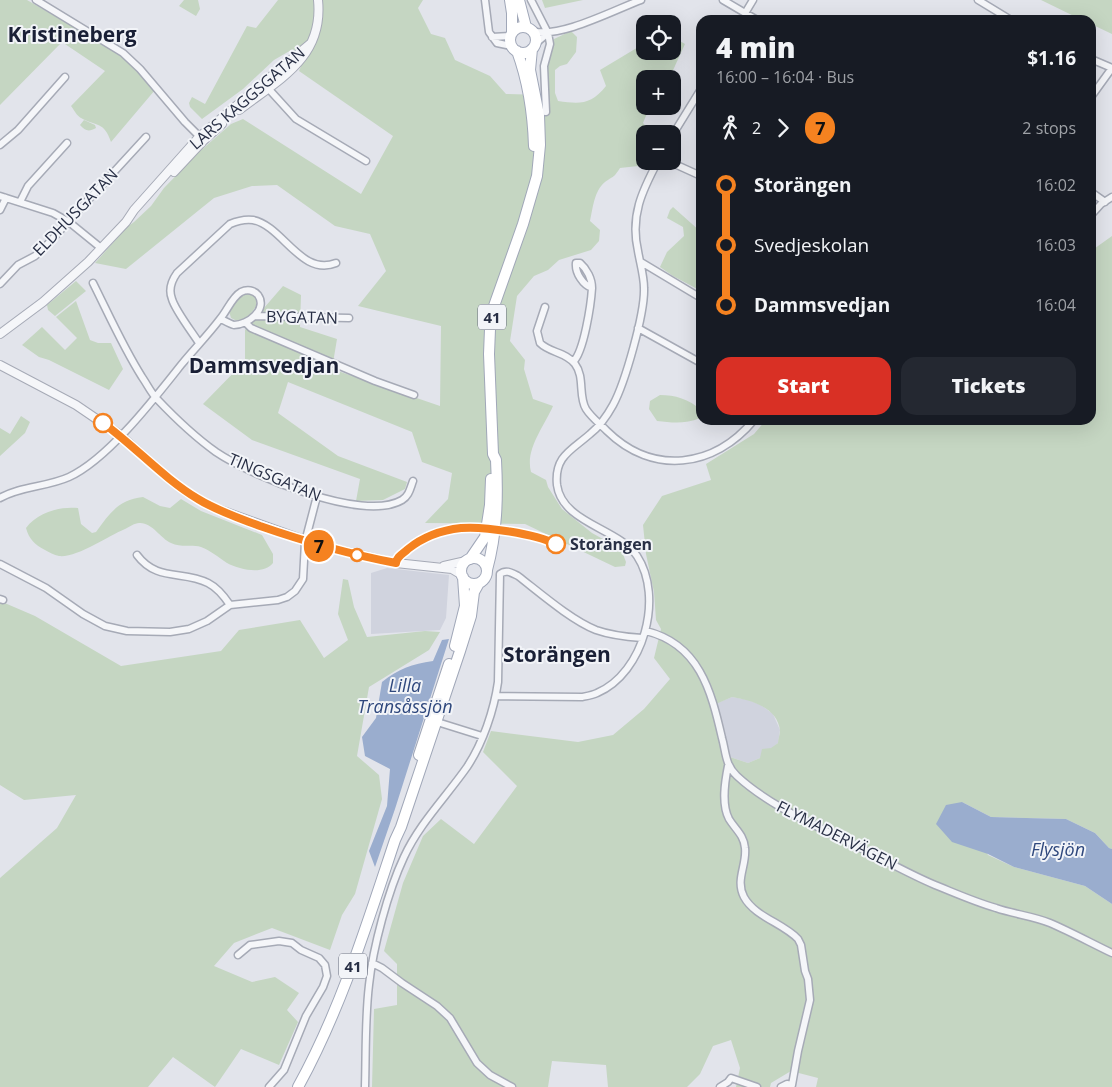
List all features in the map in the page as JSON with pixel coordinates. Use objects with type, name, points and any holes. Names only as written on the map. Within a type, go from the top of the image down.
[{"type":"main road","name":"41","points":[[510,0],[513,41],[524,70],[532,115],[534,145],[533,186]]},
{"type":"main road","name":"41","points":[[298,1087],[341,998],[394,840],[401,827],[464,615],[465,593],[462,567],[485,537],[490,506],[491,461],[493,454],[489,354],[490,329],[494,306],[523,224],[538,169],[539,115],[530,70],[530,59],[536,39],[530,29],[519,0]]},
{"type":"main road","points":[[530,29],[521,26],[513,41],[524,53],[534,46]]},
{"type":"main road","name":"41","points":[[434,721],[472,616],[474,592],[479,583],[485,578],[487,570],[498,506],[496,460],[493,454]]},
{"type":"main road","points":[[468,560],[476,558],[481,560],[487,570]]},
{"type":"main road","points":[[462,576],[470,583],[479,583]]},
{"type":"street","points":[[36,0],[123,53],[140,69],[201,139]]},
{"type":"street","name":"LARS KAGGSGATAN","points":[[0,334],[43,302],[88,262],[126,222],[129,215],[201,139],[265,86],[305,47],[311,44],[317,25],[318,0]]},
{"type":"street","points":[[485,0],[487,27],[492,37],[498,43],[513,41]]},
{"type":"street","points":[[531,0],[548,33],[550,44],[544,66],[546,112]]},
{"type":"street","points":[[530,29],[548,33],[575,26],[641,0]]},
{"type":"street","points":[[723,0],[741,15]]},
{"type":"street","points":[[744,15],[753,0]]},
{"type":"street","points":[[978,0],[1003,15]]},
{"type":"street","points":[[534,46],[548,33]]},
{"type":"street","points":[[492,37],[513,41]]},
{"type":"street","points":[[1096,61],[1112,68],[1096,91]]},
{"type":"street","points":[[0,145],[18,130],[65,77]]},
{"type":"street","points":[[265,86],[296,119],[366,161]]},
{"type":"street","points":[[679,125],[696,96]]},
{"type":"street","name":"ELDHUSGATAN","points":[[0,284],[18,265],[35,256],[44,248],[146,137]]},
{"type":"street","points":[[20,202],[28,186],[67,143]]},
{"type":"street","points":[[681,167],[696,174]]},
{"type":"street","points":[[496,696],[582,696],[596,694],[616,680],[626,670],[646,631],[649,615],[648,590],[646,576],[636,555],[628,545],[590,523],[569,508],[562,500],[557,486],[559,465],[566,453],[600,425],[617,397],[638,328],[644,301],[644,287],[635,234],[636,217],[639,200],[654,170]]},
{"type":"street","points":[[1096,196],[1105,202]]},
{"type":"street","points":[[0,210],[3,197],[53,213],[67,221],[101,248]]},
{"type":"street","points":[[1096,210],[1112,197]]},
{"type":"street","points":[[199,343],[172,299],[170,289],[177,273],[230,224],[239,220],[253,220],[264,225],[306,259],[319,266],[336,263]]},
{"type":"street","points":[[640,262],[696,295]]},
{"type":"street","name":"TINGSGATAN","points":[[93,283],[121,340],[156,398],[189,431],[217,452],[242,467],[317,496],[350,505],[368,506],[401,501],[409,494],[413,482]]},
{"type":"street","points":[[573,362],[579,352],[584,334],[592,288]]},
{"type":"street","name":"BYGATAN","points":[[0,498],[13,492],[63,480],[79,472],[99,457],[156,398],[199,343],[221,319],[239,293],[245,290],[253,290],[258,294],[260,301],[255,316],[246,323],[233,325],[221,319]]},
{"type":"street","points":[[545,307],[537,331],[540,343],[565,355],[573,362],[579,372],[585,407],[600,425],[633,452],[656,460],[680,461],[700,458],[723,447],[749,425]]},
{"type":"street","name":"BYGATAN","points":[[255,316],[349,318]]},
{"type":"street","points":[[246,323],[251,328],[414,396]]},
{"type":"street","points":[[638,328],[696,360]]},
{"type":"street","points":[[0,365],[76,405],[120,435],[162,473],[198,500],[233,516],[305,542],[345,553],[396,563],[452,569],[462,576]]},
{"type":"street","points":[[0,564],[46,588],[83,614],[105,626],[127,631],[170,632],[189,629],[207,621],[230,605],[278,600],[287,597],[295,591],[303,579],[305,542],[317,496]]},
{"type":"street","points":[[137,555],[144,564],[154,570],[173,576],[196,578],[209,583],[219,590],[230,605]]},
{"type":"street","points":[[441,567],[468,560]]},
{"type":"street","points":[[365,1087],[368,996],[372,963],[393,885],[404,856],[419,832],[468,765],[482,736],[496,696],[499,651],[499,576],[501,572],[508,571],[518,576],[580,621],[596,630],[627,637],[642,638]]},
{"type":"street","points":[[646,631],[666,638],[683,649],[700,672],[707,686],[728,766],[725,781],[728,818],[744,840],[745,854],[740,878],[744,897],[752,907],[798,939],[801,945],[810,1000],[792,1085],[787,1084],[781,1087]]},
{"type":"street","points":[[434,721],[482,736]]},
{"type":"street","name":"FLYMADERVÄGEN","points":[[728,766],[737,776],[777,805],[810,824],[934,885],[995,908],[1049,923],[1112,952]]},
{"type":"street","points":[[238,955],[250,945],[280,941],[292,943],[319,958],[325,965],[328,976],[306,1016],[284,1070],[270,1087]]},
{"type":"street","points":[[372,963],[437,1006],[450,1018],[477,1063],[490,1075],[512,1087]]},
{"type":"street","points":[[720,1087],[731,1078],[757,1087]]},
{"type":"shaded area","points":[[387,568],[449,575],[446,618],[440,630],[371,634],[371,573]]},
{"type":"shaded area","points":[[732,697],[749,700],[761,705],[773,714],[780,730],[778,743],[760,758],[748,763],[730,757],[715,704]]},
{"type":"green space","points":[[0,0],[27,0],[119,53],[155,90],[111,142],[103,128],[80,117],[71,106],[105,71],[62,42],[0,105]]},
{"type":"green space","points":[[184,0],[198,0],[200,9],[196,16],[179,6]]},
{"type":"green space","points":[[278,0],[423,0],[418,8],[431,34],[445,38],[455,60],[490,76],[506,94],[542,95],[545,55],[554,39],[571,31],[577,37],[576,52],[567,64],[555,70],[555,93],[558,101],[579,103],[595,97],[606,86],[600,70],[636,48],[636,60],[678,60],[673,70],[636,70],[636,115],[646,115],[643,123],[645,125],[636,125],[636,166],[620,168],[598,190],[590,221],[600,230],[599,241],[591,250],[559,260],[548,270],[534,276],[517,296],[510,341],[525,360],[524,369],[533,399],[553,406],[533,447],[530,463],[531,472],[546,480],[548,487],[562,509],[592,533],[621,549],[626,562],[625,566],[615,567],[525,524],[425,523],[448,499],[452,473],[422,462],[412,432],[288,382],[278,413],[338,456],[407,482],[405,489],[383,500],[356,501],[360,479],[252,440],[203,404],[245,361],[245,330],[283,286],[301,295],[300,327],[337,339],[332,369],[440,406],[441,326],[358,306],[386,271],[370,234],[335,226],[277,185],[252,186],[214,198],[126,269],[95,263],[127,227],[151,206],[164,188],[199,152],[231,124],[243,119],[361,194],[393,136],[299,71],[302,64],[293,49],[274,60],[243,89],[202,119],[190,107],[189,103],[192,97],[205,104],[247,26],[256,28]]},
{"type":"green space","points":[[542,0],[583,0],[545,8]]},
{"type":"green space","points":[[1041,0],[1112,0],[1112,34],[1096,26],[1096,15],[1072,15]]},
{"type":"green space","points":[[681,42],[685,44],[681,53]]},
{"type":"green space","points":[[84,120],[95,125],[96,128],[91,130],[84,129],[80,125]]},
{"type":"green space","points":[[673,207],[696,228],[696,288],[660,267],[667,252],[684,236],[683,227],[667,218]]},
{"type":"green space","points":[[1112,236],[1112,849],[1095,833],[1066,819],[991,817],[962,802],[988,855],[1014,867],[1085,886],[1112,904],[1112,1087],[816,1087],[818,1078],[791,1071],[771,1083],[770,1087],[736,1087],[740,1068],[731,1040],[713,1046],[700,1074],[687,1087],[608,1087],[606,1065],[552,1061],[548,1087],[372,1087],[374,1009],[397,1005],[397,964],[384,951],[403,883],[423,836],[441,819],[474,844],[517,786],[483,752],[491,731],[578,742],[613,735],[644,709],[670,679],[654,658],[661,629],[656,620],[654,592],[646,554],[643,525],[662,496],[711,480],[706,464],[754,434],[762,425],[1096,425],[1096,247]],"holes":[[[732,697],[755,703],[769,710],[778,723],[780,731],[778,743],[771,748],[762,749],[760,758],[748,763],[730,757],[716,704]]]},
{"type":"green space","points":[[76,281],[86,291],[55,316],[48,310],[47,305]]},
{"type":"green space","points":[[246,294],[256,297],[256,306],[242,320],[231,318],[229,311],[239,298]]},
{"type":"green space","points":[[76,301],[90,340],[98,343],[111,343],[123,369],[109,390],[49,360],[39,357],[22,345],[42,327],[65,350],[77,338],[56,317]]},
{"type":"green space","points":[[660,395],[687,400],[696,406],[696,419],[679,422],[657,421],[649,409],[650,401]]},
{"type":"green space","points":[[21,416],[30,422],[25,433],[0,456],[0,428],[10,434]]},
{"type":"green space","points":[[143,497],[160,506],[170,508],[181,499],[201,511],[262,535],[273,554],[273,563],[269,567],[258,570],[238,568],[201,547],[171,543],[144,523],[132,525],[75,554],[59,556],[35,544],[26,528],[36,518],[56,509],[78,508],[81,524],[92,533],[96,532],[115,508],[127,501]]},
{"type":"green space","points":[[343,579],[348,580],[354,607],[367,637],[425,631],[440,632],[429,650],[369,687],[357,756],[379,775],[382,799],[355,894],[342,915],[330,950],[272,928],[234,943],[214,966],[252,982],[275,977],[299,993],[287,1010],[298,1022],[279,1065],[241,1049],[215,1087],[173,1057],[148,1087],[0,1087],[0,878],[57,828],[76,795],[24,800],[0,785],[0,601],[35,616],[121,666],[221,651],[239,630],[300,620],[324,658],[348,640],[338,614]]},
{"type":"water","name":"Lilla Transåssjön","points":[[449,639],[375,867],[369,851],[387,806],[390,769],[365,756],[362,737],[376,718],[382,682],[406,668],[433,661],[442,640]]},
{"type":"water","name":"Flysjön","points":[[962,802],[991,817],[1066,819],[1095,833],[1112,849],[1112,904],[1085,886],[1014,867],[988,854],[952,842],[936,824],[946,805]]},
{"type":"bus line","name":"7","points":[[103,423],[120,435],[162,473],[198,500],[233,516],[305,542],[357,556],[396,563],[397,558],[427,537],[444,531],[463,528],[519,533],[548,540],[556,544]]},
{"type":"place","name":"Storängen","points":[[556,544]]},
{"type":"district","name":"Kristineberg","points":[[72,34]]},
{"type":"district","name":"Dammsvedjan","points":[[264,365]]},
{"type":"district","name":"Storängen","points":[[557,654]]}]
